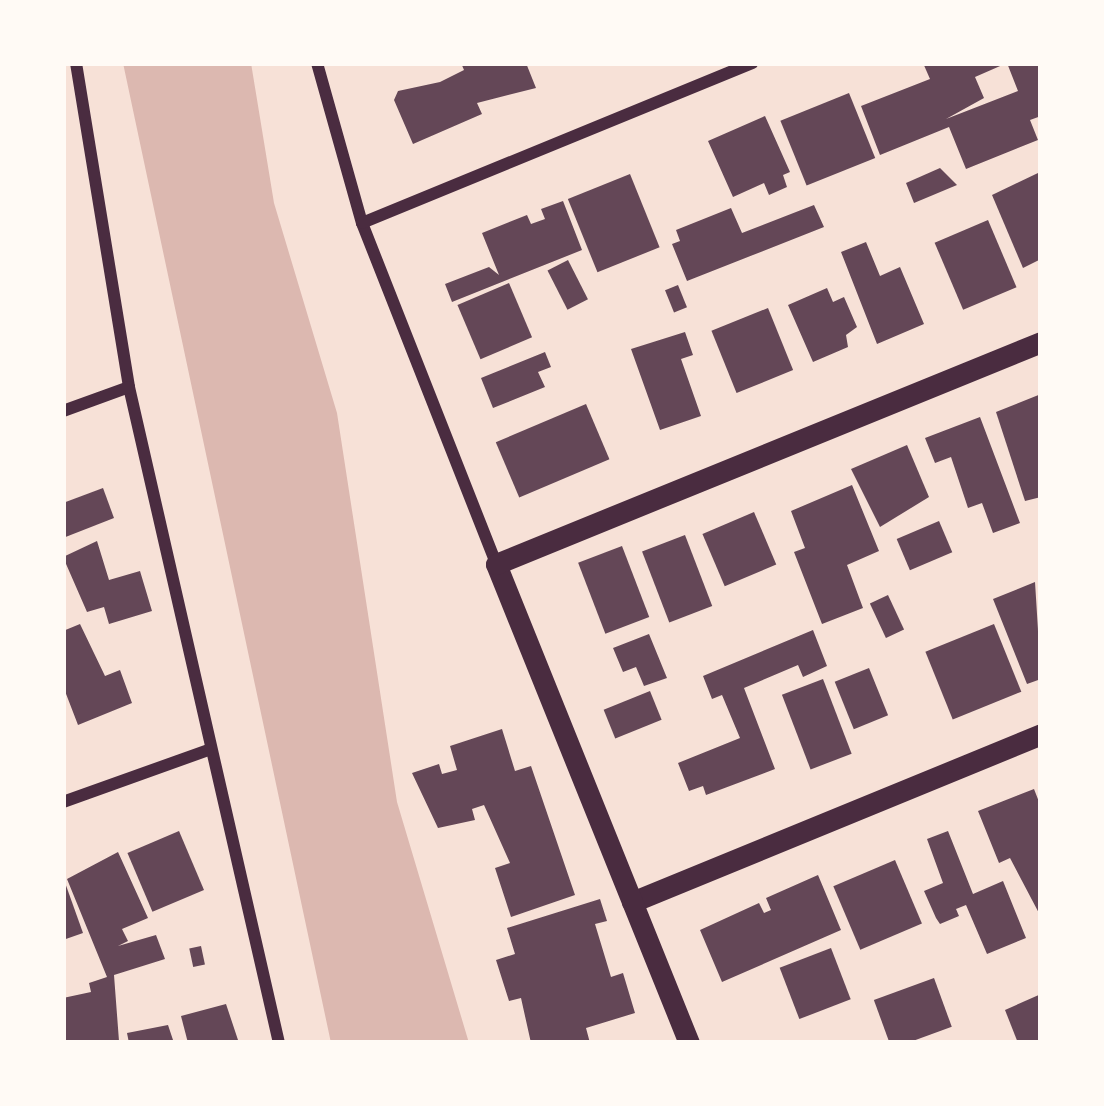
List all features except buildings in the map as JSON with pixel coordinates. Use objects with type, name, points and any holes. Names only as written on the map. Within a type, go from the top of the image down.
[{"type":"street","points":[[76,63],[129,387],[208,750],[280,1043]]},
{"type":"street","points":[[317,63],[362,223],[689,1043]]},
{"type":"street","points":[[362,223],[752,63]]},
{"type":"street","points":[[496,564],[1041,342]]},
{"type":"street","points":[[63,411],[129,387]]},
{"type":"street","points":[[632,902],[1041,734]]},
{"type":"street","points":[[63,802],[208,750]]},
{"type":"shaded area","points":[[123,63],[251,63],[274,203],[337,413],[397,802],[469,1043],[331,1043]]}]
